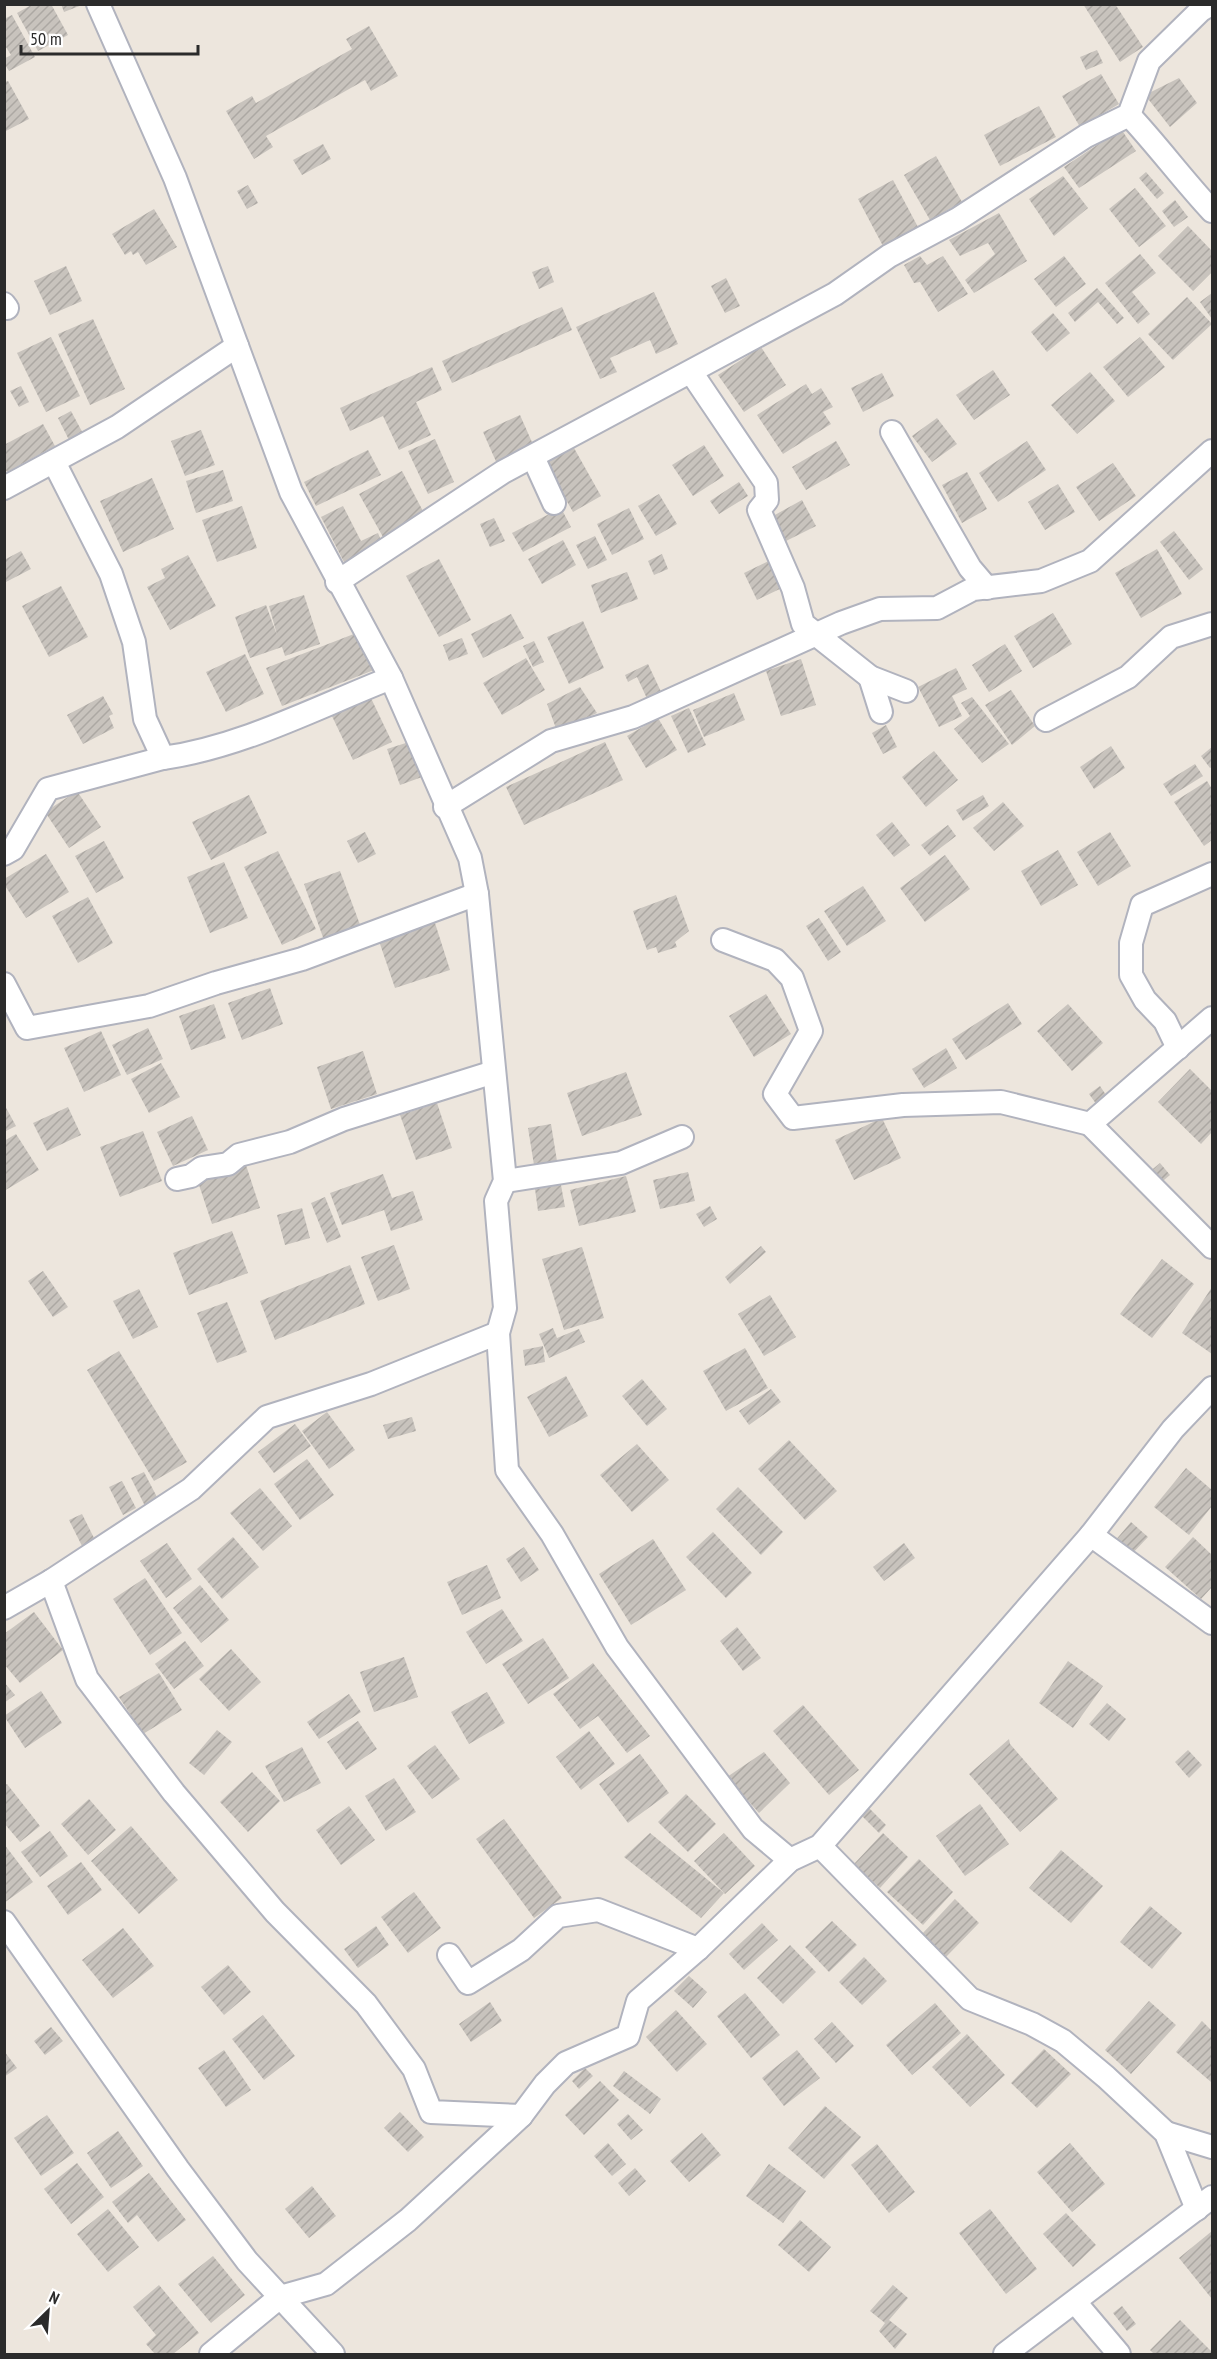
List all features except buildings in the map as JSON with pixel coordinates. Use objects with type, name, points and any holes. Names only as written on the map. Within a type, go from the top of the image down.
[{"type":"street","points":[[98,4],[175,178],[291,492],[337,582],[391,678],[445,807],[470,858],[477,894],[505,1181],[496,1200],[506,1308],[498,1333],[507,1470],[552,1534],[623,1656],[753,1829],[790,1860]]},
{"type":"street","points":[[337,582],[502,472],[835,294],[889,256],[957,219],[1086,136],[1129,115],[1149,61],[1211,4]]},
{"type":"street","points":[[1129,115],[1161,150],[1179,176],[1212,211]]},
{"type":"street","points":[[4,488],[117,427],[237,346]]},
{"type":"street","points":[[691,372],[766,483],[767,500],[759,510],[793,588],[803,624],[870,677],[906,691]]},
{"type":"street","points":[[892,432],[970,568],[987,588]]},
{"type":"street","points":[[445,807],[551,741],[633,717],[815,635],[880,609],[937,608],[973,590],[1041,581],[1090,561],[1212,451]]},
{"type":"street","points":[[533,457],[554,503]]},
{"type":"street","points":[[54,462],[111,574],[134,642],[145,719],[163,758]]},
{"type":"street","points":[[1046,720],[1128,677],[1171,637],[1212,624]]},
{"type":"street","points":[[870,677],[881,712]]},
{"type":"street","points":[[4,854],[13,849],[48,789],[163,758],[198,753],[391,678]]},
{"type":"street","points":[[1178,1048],[1165,1021],[1144,1000],[1131,975],[1131,943],[1142,905],[1212,874]]},
{"type":"street","points":[[4,984],[27,1028],[149,1006],[216,983],[303,959],[477,894]]},
{"type":"street","points":[[723,940],[775,960],[792,978],[811,1031],[775,1094],[793,1118],[903,1105],[1001,1102],[1090,1124],[1212,1247]]},
{"type":"street","points":[[1090,1124],[1212,1018]]},
{"type":"street","points":[[177,1179],[191,1176],[202,1168],[228,1164],[239,1155],[290,1142],[356,1115],[494,1072]]},
{"type":"street","points":[[505,1181],[621,1163],[682,1137]]},
{"type":"street","points":[[4,1608],[51,1581],[191,1489],[267,1417],[371,1384],[498,1333]]},
{"type":"street","points":[[211,2355],[280,2297],[326,2284],[408,2220],[520,2116],[544,2084],[566,2063],[628,2036],[638,2001],[698,1949],[790,1860],[820,1846],[1090,1535],[1173,1429],[1212,1389]]},
{"type":"street","points":[[1090,1535],[1212,1623]]},
{"type":"street","points":[[51,1581],[87,1679],[174,1792],[275,1912],[366,2004],[414,2069],[431,2112],[520,2116]]},
{"type":"street","points":[[820,1846],[970,1999],[1032,2024],[1062,2042],[1106,2077],[1166,2133],[1205,2203],[1005,2355]]},
{"type":"street","points":[[449,1955],[468,1983],[521,1950],[558,1916],[598,1910],[698,1949]]},
{"type":"street","points":[[4,1922],[178,2169],[247,2261],[333,2355]]},
{"type":"street","points":[[1166,2133],[1212,2147]]},
{"type":"street","points":[[1075,2302],[1119,2355]]}]
